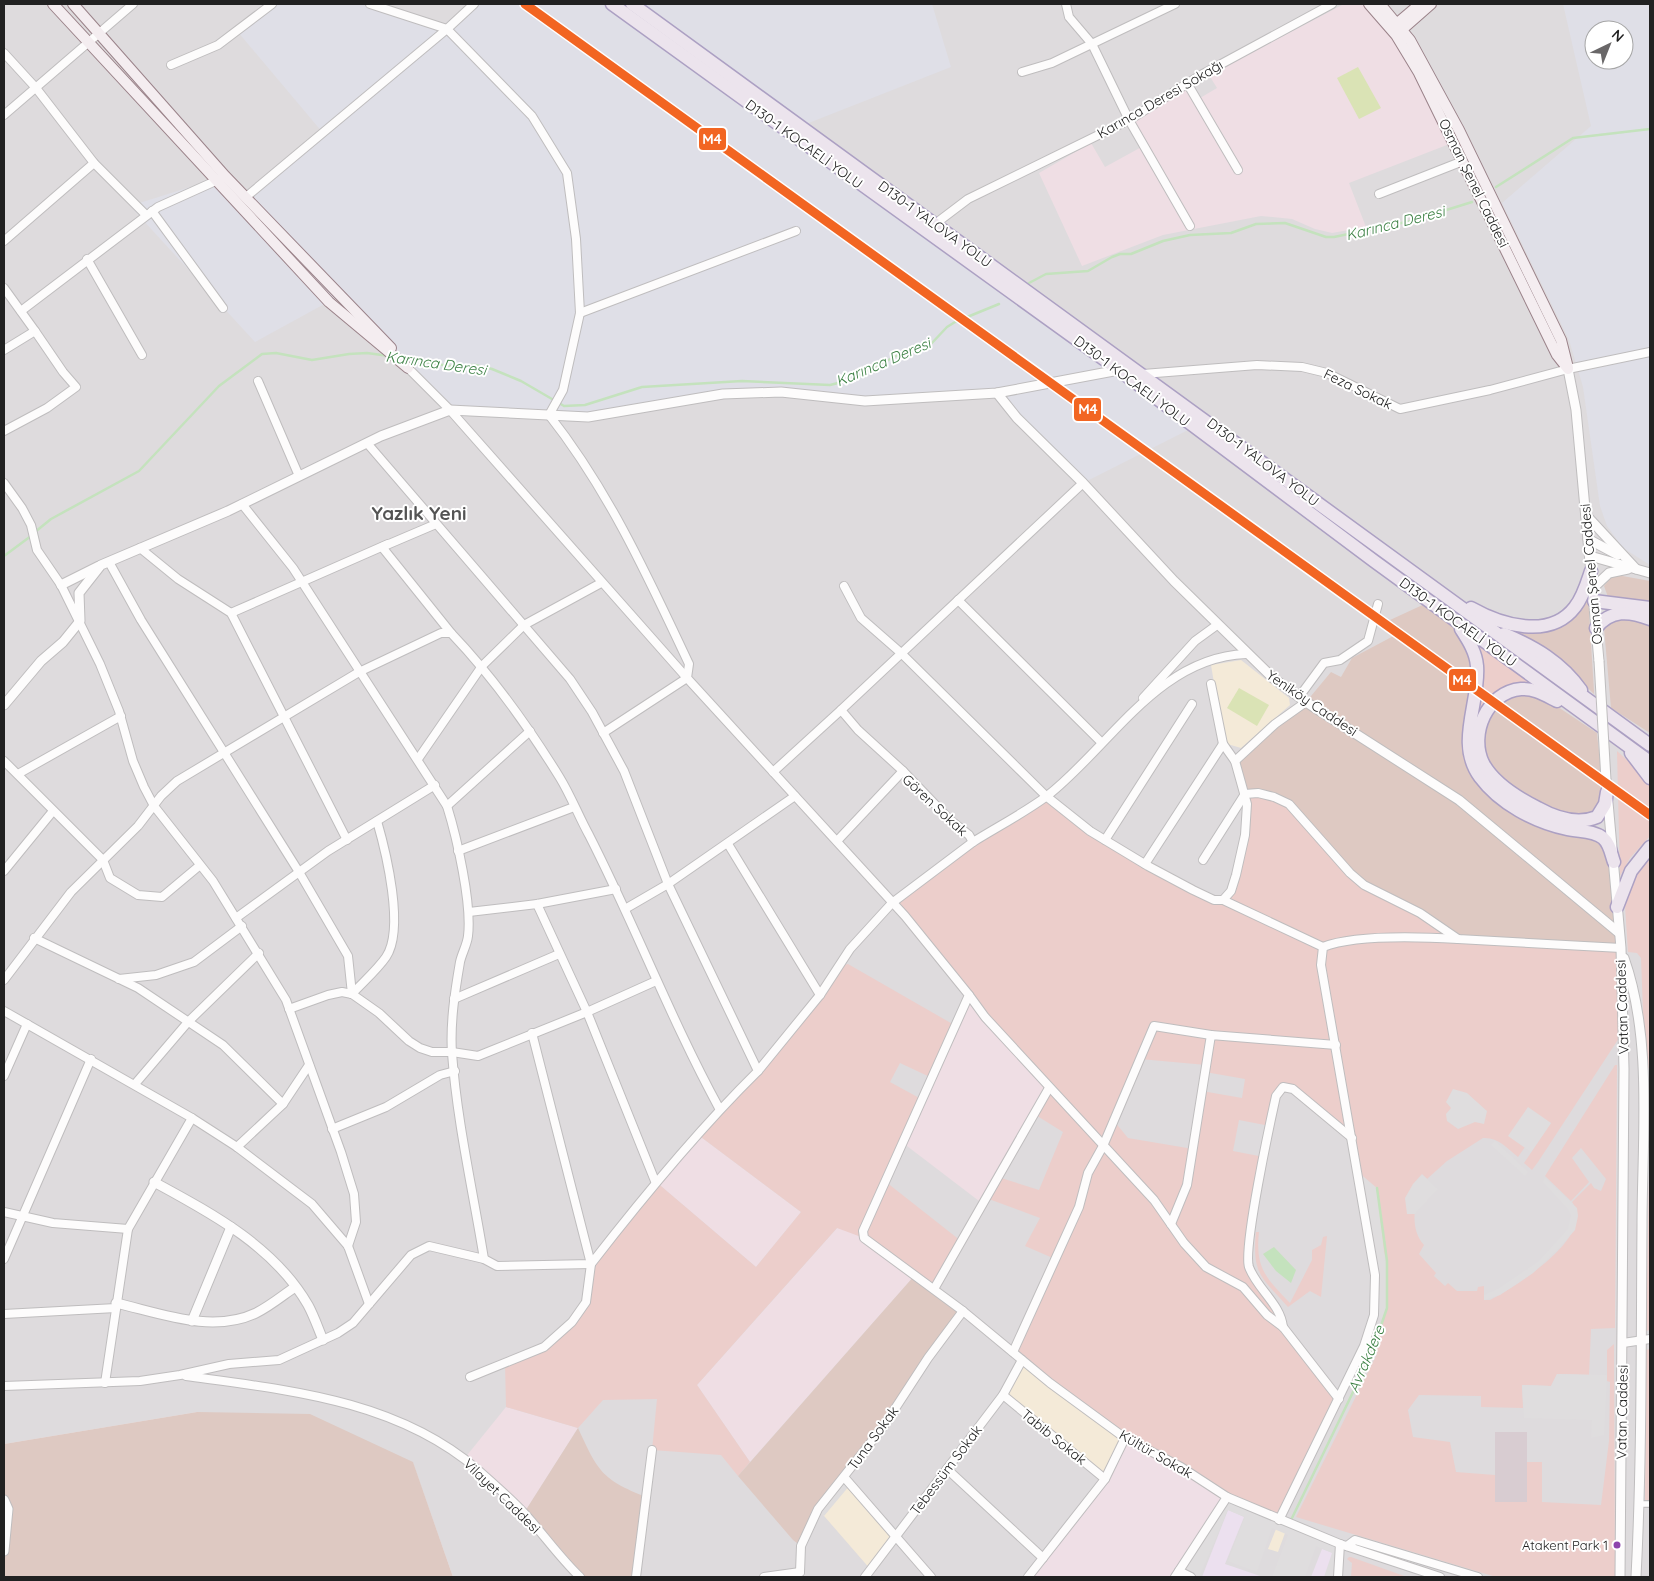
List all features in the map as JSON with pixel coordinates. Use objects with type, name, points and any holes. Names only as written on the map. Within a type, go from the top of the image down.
[{"type":"highway","name":"D130-1 KOCAELİ YOLU","points":[[612,4],[1119,370],[1457,622],[1650,762]]},
{"type":"highway","name":"D130-1 YALOVA YOLU","points":[[632,4],[1143,374],[1487,627],[1524,641],[1551,658],[1578,686],[1588,701],[1619,722]]},
{"type":"highway","points":[[1407,569],[1478,612],[1510,624],[1535,627],[1558,620],[1575,608],[1591,571]]},
{"type":"highway","points":[[1594,601],[1650,608]]},
{"type":"highway","points":[[1596,628],[1606,618],[1616,613],[1636,615],[1650,619]]},
{"type":"highway","points":[[1457,622],[1470,643],[1478,666],[1469,746],[1472,761],[1480,776],[1491,789],[1529,816],[1548,825],[1591,832],[1603,839],[1608,843],[1614,862]]},
{"type":"highway","points":[[1583,714],[1537,692],[1521,689],[1510,691],[1499,698],[1484,716],[1480,728],[1479,751],[1487,768],[1503,786],[1548,814],[1568,819],[1589,820],[1597,817],[1601,812],[1607,786]]},
{"type":"highway","points":[[1619,722],[1650,737]]},
{"type":"highway","points":[[1619,722],[1650,745]]},
{"type":"highway","points":[[1624,743],[1650,778]]},
{"type":"highway","points":[[1617,907],[1631,871],[1650,847]]},
{"type":"main road","points":[[52,4],[329,302],[380,342],[408,368]]},
{"type":"main road","points":[[73,4],[225,176],[380,342]]},
{"type":"main road","name":"Osman Şenel Caddesi","points":[[1369,4],[1397,29],[1463,161],[1498,222]]},
{"type":"main road","name":"Osman Şenel Caddesi","points":[[1380,4],[1459,130],[1498,222],[1535,299],[1557,355],[1568,369]]},
{"type":"main road","points":[[1397,29],[1420,4]]},
{"type":"main road","points":[[1397,29],[1431,4]]},
{"type":"street","points":[[4,115],[89,44],[133,4]]},
{"type":"street","points":[[171,65],[218,45],[272,4]]},
{"type":"street","points":[[370,4],[447,29],[532,116],[567,173],[576,239],[580,313],[560,396],[551,411]]},
{"type":"street","points":[[246,197],[447,29],[474,4]]},
{"type":"street","points":[[1066,4],[1069,17],[1092,44],[1129,120],[1190,226]]},
{"type":"street","points":[[1022,72],[1052,63],[1175,4]]},
{"type":"street","name":"Karınca Deresi Sokağı","points":[[935,224],[968,200],[1129,120],[1187,83],[1332,4]]},
{"type":"street","points":[[4,53],[36,88],[94,163],[149,213],[223,308]]},
{"type":"street","points":[[1187,83],[1238,170]]},
{"type":"street","points":[[1379,194],[1463,161]]},
{"type":"street","points":[[4,241],[94,163]]},
{"type":"street","points":[[21,311],[149,213],[225,176]]},
{"type":"street","points":[[580,313],[796,231]]},
{"type":"street","points":[[87,259],[142,355]]},
{"type":"street","points":[[4,288],[63,372],[76,387],[47,408],[4,431]]},
{"type":"street","points":[[4,350],[35,331]]},
{"type":"street","name":"Feza Sokak","points":[[1143,374],[1257,365],[1302,366],[1328,373],[1400,409],[1490,390],[1568,369],[1650,352]]},
{"type":"street","points":[[408,368],[450,410],[601,583],[837,841],[969,995],[984,1017],[1154,1200],[1206,1267],[1243,1287],[1267,1315],[1283,1327],[1339,1399]]},
{"type":"street","name":"Osman Şenel Caddesi","points":[[1568,369],[1574,393],[1593,588],[1618,932],[1621,948]]},
{"type":"street","points":[[61,585],[140,548],[242,504],[367,443],[450,410],[551,411],[588,418],[723,394],[780,392],[865,401],[997,393],[1119,370]]},
{"type":"street","points":[[258,381],[299,476]]},
{"type":"street","name":"Yeniköy Caddesi","points":[[997,393],[1017,418],[1083,483],[1246,654],[1302,700],[1459,800],[1618,932]]},
{"type":"street","points":[[551,411],[587,467],[626,534],[689,664],[687,678],[603,733]]},
{"type":"street","points":[[367,443],[570,679],[624,771],[668,884],[758,1071]]},
{"type":"street","points":[[4,483],[22,508],[31,525],[37,550],[61,585],[100,664],[121,716],[133,761],[154,806],[213,881],[259,953],[289,1009],[354,1194],[356,1222],[348,1246]]},
{"type":"street","points":[[773,772],[1083,483]]},
{"type":"street","points":[[242,504],[302,582],[447,806],[458,851],[469,912],[468,938],[461,960],[454,999],[452,1052],[460,1122],[484,1259]]},
{"type":"street","points":[[1586,515],[1636,569]]},
{"type":"street","points":[[230,613],[436,524]]},
{"type":"street","points":[[1588,539],[1611,551],[1636,569]]},
{"type":"street","points":[[388,544],[382,547],[451,633],[482,666],[530,731],[561,779],[616,889],[656,981],[719,1108]]},
{"type":"street","points":[[140,548],[178,579],[230,613],[347,840]]},
{"type":"street","points":[[1590,556],[1650,573]]},
{"type":"street","points":[[4,704],[41,662],[63,642],[80,621],[79,594],[105,564]]},
{"type":"street","points":[[105,564],[299,872],[348,956],[352,994]]},
{"type":"street","points":[[1593,588],[1609,573],[1636,569]]},
{"type":"street","points":[[418,760],[482,666],[524,625],[601,583]]},
{"type":"street","points":[[844,586],[861,618],[901,654],[1046,796],[1090,831],[1145,864],[1214,900],[1223,900],[1323,947],[1346,942],[1411,936],[1621,948]]},
{"type":"street","points":[[958,600],[1101,742]]},
{"type":"street","points":[[1235,761],[1302,700],[1324,663],[1340,660],[1368,641],[1378,604]]},
{"type":"street","points":[[1133,709],[1195,641],[1217,625]]},
{"type":"street","points":[[4,980],[34,938],[71,892],[176,781],[359,672],[441,633],[451,633]]},
{"type":"street","points":[[1133,709],[1181,675],[1202,664],[1227,654],[1246,654]]},
{"type":"street","points":[[1211,684],[1223,744],[1235,761],[1247,804],[1245,836],[1231,891],[1223,900]]},
{"type":"street","points":[[1105,840],[1192,704]]},
{"type":"street","name":"Gören Sokak","points":[[837,841],[903,771],[950,820],[969,835],[973,842],[1046,796],[1133,709]]},
{"type":"street","points":[[841,710],[858,730],[903,771]]},
{"type":"street","points":[[18,774],[121,716]]},
{"type":"street","points":[[447,806],[530,731]]},
{"type":"street","points":[[1145,864],[1223,744]]},
{"type":"street","points":[[4,761],[103,860],[110,878],[138,895],[162,897],[178,886],[200,866]]},
{"type":"street","points":[[236,918],[299,872],[435,785]]},
{"type":"street","points":[[1245,794],[1258,793],[1274,797],[1289,804],[1350,873],[1364,885],[1420,913],[1458,939]]},
{"type":"street","points":[[1203,860],[1245,794]]},
{"type":"street","points":[[625,909],[668,884],[795,796]]},
{"type":"street","points":[[458,851],[574,807]]},
{"type":"street","points":[[4,870],[53,811]]},
{"type":"street","points":[[352,994],[387,957],[394,933],[389,863],[377,821]]},
{"type":"street","points":[[591,1264],[655,1181],[719,1108],[758,1071],[820,995],[850,949],[892,903],[973,842]]},
{"type":"street","points":[[728,844],[820,995]]},
{"type":"street","points":[[469,912],[537,904],[616,889]]},
{"type":"street","points":[[537,904],[587,1012],[655,1181]]},
{"type":"street","points":[[119,979],[156,975],[194,962],[242,926]]},
{"type":"street","points":[[34,938],[138,988],[223,1045],[283,1104]]},
{"type":"street","points":[[1280,1520],[1364,1346],[1374,1315],[1375,1275],[1321,965],[1323,947]]},
{"type":"street","name":"Vatan Caddesi","points":[[1621,948],[1632,980],[1646,1077],[1646,1340],[1636,1577]]},
{"type":"street","name":"Vatan Caddesi","points":[[1620,1577],[1624,1069],[1621,948]]},
{"type":"street","points":[[135,1084],[188,1022],[259,953]]},
{"type":"street","points":[[454,999],[559,954]]},
{"type":"street","points":[[289,1009],[328,995],[342,992],[352,994],[379,1012],[409,1041],[420,1048],[432,1052],[452,1052],[478,1056],[532,1032],[587,1012],[656,981]]},
{"type":"street","name":"Kültür Sokak","points":[[969,995],[863,1231],[864,1238],[963,1311],[1022,1360],[1124,1438],[1181,1467],[1227,1498],[1344,1545],[1440,1577]]},
{"type":"street","points":[[4,1011],[192,1118],[237,1147],[312,1204],[348,1246],[369,1304]]},
{"type":"street","points":[[4,1075],[27,1024]]},
{"type":"street","points":[[1013,1352],[1079,1207],[1088,1173],[1103,1146],[1154,1026],[1211,1035],[1336,1045]]},
{"type":"street","points":[[470,1377],[544,1346],[572,1322],[586,1302],[591,1264],[532,1032]]},
{"type":"street","points":[[1171,1224],[1187,1185],[1211,1035]]},
{"type":"street","points":[[4,1259],[91,1059]]},
{"type":"street","points":[[237,1147],[283,1104],[309,1065]]},
{"type":"street","points":[[332,1129],[386,1107],[440,1075],[455,1071]]},
{"type":"street","points":[[1283,1327],[1282,1316],[1249,1266],[1250,1240],[1276,1096],[1283,1087],[1293,1089],[1352,1138]]},
{"type":"street","points":[[934,1289],[1049,1088]]},
{"type":"street","points":[[105,1383],[128,1229],[192,1118]]},
{"type":"street","points":[[154,1182],[208,1211],[248,1239],[281,1268],[307,1304],[323,1340]]},
{"type":"street","points":[[4,1212],[53,1222],[128,1229]]},
{"type":"street","points":[[192,1321],[231,1227]]},
{"type":"street","points":[[4,1386],[105,1383],[180,1375],[229,1364],[279,1360],[323,1340],[353,1323],[411,1255],[429,1246],[484,1259],[497,1266],[591,1264]]},
{"type":"street","points":[[4,1314],[116,1306],[192,1321],[218,1322],[255,1314],[295,1288]]},
{"type":"street","name":"Tuna Sokak","points":[[804,1575],[801,1546],[818,1509],[883,1427],[928,1358],[963,1311]]},
{"type":"street","points":[[1623,1343],[1646,1340]]},
{"type":"street","name":"Tebessüm Sokak","points":[[865,1577],[1003,1395],[1022,1360]]},
{"type":"street","name":"Vilayet Caddesi","points":[[180,1375],[312,1394],[378,1412],[418,1431],[464,1458],[478,1470],[524,1512],[580,1577]]},
{"type":"street","name":"Tabib Sokak","points":[[1003,1395],[1105,1479]]},
{"type":"street","points":[[1028,1577],[1105,1479],[1124,1438]]},
{"type":"street","points":[[636,1577],[652,1450]]},
{"type":"street","points":[[947,1469],[1043,1558]]},
{"type":"street","points":[[844,1478],[931,1577]]},
{"type":"street","points":[[1191,1577],[1177,1574],[1227,1498]]},
{"type":"street","points":[[4,1500],[8,1509],[4,1551]]},
{"type":"street","points":[[1640,1504],[1650,1504]]},
{"type":"street","points":[[1338,1577],[1344,1545],[1355,1540],[1478,1577]]},
{"type":"street","points":[[764,1577],[792,1572],[804,1575]]},
{"type":"street","points":[[785,1577],[792,1572]]},
{"type":"shaded area","points":[[4,4],[1650,4],[1650,1577],[453,1577],[413,1463],[197,1412],[4,1444]]},
{"type":"shaded area","points":[[274,4],[371,4],[447,29],[474,4],[932,4],[951,67],[801,126],[1194,427],[1083,483],[997,393],[865,401],[781,392],[723,394],[588,417],[450,410],[339,296],[255,342],[130,206],[225,176],[247,197],[323,133],[238,32]]},
{"type":"shaded area","points":[[1344,4],[1364,4],[1386,29],[1418,81],[1452,143],[1349,183],[1366,227],[1332,233],[1315,229],[1292,219],[1261,216],[1163,235],[1082,266],[1039,173],[1091,143],[1105,167],[1147,144],[1135,122],[1187,89],[1195,101],[1217,88],[1209,75]]},
{"type":"shaded area","points":[[1563,4],[1650,4],[1650,565],[1623,548],[1607,526],[1600,506],[1583,387],[1569,340],[1502,203],[1591,126]]},
{"type":"shaded area","points":[[1358,67],[1381,108],[1359,119],[1337,78]]},
{"type":"shaded area","points":[[1617,575],[1650,581],[1650,602],[1608,597],[1604,586],[1611,578]]},
{"type":"shaded area","points":[[1588,596],[1594,694],[1572,673],[1494,624],[1531,630]]},
{"type":"shaded area","points":[[1429,602],[1470,643],[1476,686],[1479,776],[1608,843],[1621,948],[1458,939],[1364,885],[1289,804],[1274,797],[1245,794],[1235,761],[1306,702],[1331,672],[1341,677],[1352,658],[1401,632],[1390,620]]},
{"type":"shaded area","points":[[1622,618],[1650,623],[1650,733],[1611,708],[1604,628],[1610,622]]},
{"type":"shaded area","points":[[1474,643],[1531,683],[1512,687],[1499,694],[1476,720]]},
{"type":"shaded area","points":[[1241,660],[1289,698],[1290,705],[1241,748],[1224,743],[1211,665]]},
{"type":"shaded area","points":[[1239,688],[1269,705],[1257,726],[1227,708]]},
{"type":"shaded area","points":[[1520,694],[1549,701],[1597,733],[1602,781],[1601,799],[1598,805],[1588,813],[1574,815],[1557,811],[1540,803],[1507,780],[1494,769],[1487,759],[1484,750],[1484,736],[1489,717],[1500,704]]},
{"type":"shaded area","points":[[1617,751],[1650,781],[1650,836],[1630,858],[1620,876]]},
{"type":"shaded area","points":[[1258,793],[1621,948],[1623,1032],[1532,1170],[1524,1163],[1551,1123],[1509,1136],[1525,1147],[1518,1157],[1498,1141],[1483,1138],[1447,1161],[1427,1179],[1422,1175],[1415,1212],[1416,1229],[1424,1245],[1419,1254],[1436,1273],[1434,1276],[1445,1286],[1448,1283],[1457,1291],[1477,1291],[1478,1287],[1484,1286],[1484,1300],[1490,1300],[1534,1272],[1564,1245],[1573,1230],[1577,1215],[1572,1202],[1591,1183],[1594,1188],[1601,1191],[1606,1179],[1581,1148],[1572,1158],[1589,1182],[1571,1201],[1545,1176],[1615,1065],[1617,1065],[1615,1328],[1591,1329],[1589,1375],[1557,1374],[1551,1386],[1522,1385],[1523,1408],[1481,1407],[1481,1396],[1419,1395],[1408,1410],[1413,1437],[1450,1442],[1456,1472],[1495,1475],[1495,1502],[1527,1502],[1527,1462],[1542,1462],[1542,1502],[1601,1505],[1609,1441],[1610,1382],[1607,1381],[1607,1350],[1614,1344],[1615,1577],[1496,1577],[1296,1517],[1377,1354],[1372,1351],[1387,1308],[1387,1261],[1358,1172],[1352,1137],[1293,1089],[1283,1087],[1276,1096],[1270,1126],[1239,1120],[1233,1151],[1264,1157],[1249,1266],[1283,1327],[1339,1399],[1279,1520],[1227,1497],[1125,1438],[1013,1352],[1055,1259],[1025,1246],[1040,1218],[986,1198],[998,1177],[1039,1190],[1063,1132],[1034,1114],[1049,1088],[892,903],[925,877],[1046,796],[1090,831],[1148,865],[1223,900],[1236,878],[1240,864],[1245,821],[1245,794]],"holes":[[[1140,1059],[1206,1065],[1205,1072],[1245,1079],[1242,1098],[1202,1091],[1193,1149],[1128,1138],[1114,1121]]]},
{"type":"shaded area","points":[[1650,851],[1650,1069],[1645,1066],[1641,958],[1637,953],[1628,952],[1625,906],[1632,874]]},
{"type":"shaded area","points":[[848,964],[956,1026],[932,1078],[900,1063],[890,1082],[923,1100],[886,1182],[961,1241],[934,1289],[864,1238],[837,1228],[697,1385],[750,1462],[738,1476],[721,1455],[652,1450],[657,1399],[603,1400],[578,1428],[506,1407],[505,1363],[544,1347],[586,1302],[591,1264],[655,1181],[756,1267],[801,1212],[697,1134],[758,1071],[839,966]]},
{"type":"shaded area","points":[[969,995],[1049,1088],[983,1204],[903,1143]]},
{"type":"shaded area","points":[[1453,1089],[1467,1093],[1487,1111],[1484,1124],[1475,1122],[1458,1129],[1447,1121],[1446,1114],[1451,1108],[1446,1102]]},
{"type":"shaded area","points":[[1528,1107],[1551,1123],[1531,1152],[1508,1136]]},
{"type":"shaded area","points":[[697,1134],[801,1212],[756,1267],[655,1181]]},
{"type":"shaded area","points":[[1495,1141],[1528,1172],[1525,1176],[1491,1145]]},
{"type":"shaded area","points":[[1358,1172],[1377,1188],[1388,1288],[1387,1308],[1383,1320],[1374,1315],[1375,1275]]},
{"type":"shaded area","points":[[1422,1174],[1438,1189],[1415,1214],[1407,1214],[1405,1198],[1413,1184]]},
{"type":"shaded area","points":[[1649,1174],[1650,1330],[1646,1331]]},
{"type":"shaded area","points":[[1545,1178],[1577,1208],[1578,1216],[1575,1230],[1533,1273],[1500,1295],[1484,1300],[1484,1295],[1498,1289],[1539,1261],[1568,1229],[1571,1215],[1568,1209],[1543,1182]]},
{"type":"shaded area","points":[[838,1227],[864,1238],[915,1275],[750,1462],[697,1385]]},
{"type":"shaded area","points":[[1256,1232],[1259,1232],[1259,1255],[1264,1272],[1290,1303],[1312,1260],[1312,1250],[1321,1245],[1323,1237],[1327,1236],[1321,1297],[1310,1291],[1288,1307],[1260,1274],[1256,1257]]},
{"type":"shaded area","points":[[1274,1247],[1296,1270],[1291,1283],[1276,1271],[1263,1254]]},
{"type":"shaded area","points":[[915,1275],[963,1311],[883,1427],[818,1509],[801,1546],[793,1540],[738,1476]]},
{"type":"shaded area","points":[[1650,1349],[1650,1500],[1645,1500],[1646,1350]]},
{"type":"shaded area","points":[[1022,1360],[1125,1438],[1105,1479],[1003,1395]]},
{"type":"shaded area","points":[[1557,1374],[1607,1375],[1604,1435],[1591,1438],[1592,1420],[1524,1418],[1522,1385],[1551,1386]]},
{"type":"shaded area","points":[[506,1407],[578,1428],[524,1513],[464,1459]]},
{"type":"shaded area","points":[[197,1412],[310,1414],[413,1462],[453,1577],[4,1577],[4,1444]]},
{"type":"shaded area","points":[[578,1428],[596,1464],[603,1472],[619,1485],[646,1497],[636,1577],[580,1577],[524,1513]]},
{"type":"shaded area","points":[[1495,1432],[1527,1432],[1527,1502],[1495,1502]]},
{"type":"shaded area","points":[[1125,1438],[1227,1497],[1175,1577],[1028,1577],[1105,1479]]},
{"type":"shaded area","points":[[844,1477],[895,1537],[871,1570],[818,1509]]},
{"type":"shaded area","points":[[844,1477],[850,1485],[824,1516],[818,1509]]},
{"type":"shaded area","points":[[1227,1497],[1340,1544],[1337,1577],[1324,1577],[1332,1553],[1316,1546],[1305,1577],[1272,1577],[1288,1535],[1272,1528],[1257,1572],[1228,1561],[1245,1517],[1228,1510],[1199,1577],[1191,1577],[1179,1571]]},
{"type":"shaded area","points":[[1228,1510],[1244,1517],[1225,1564],[1263,1577],[1202,1577]]},
{"type":"shaded area","points":[[1276,1529],[1285,1533],[1278,1552],[1268,1549]]},
{"type":"shaded area","points":[[1322,1549],[1336,1554],[1327,1577],[1311,1577]]},
{"type":"shaded area","points":[[1349,1557],[1407,1577],[1351,1577],[1352,1563],[1347,1559]]},
{"type":"waterway","points":[[1496,187],[1573,138],[1650,129]]},
{"type":"waterway","name":"Karınca Deresi","points":[[1029,283],[1046,274],[1088,271],[1120,254],[1131,254],[1163,241],[1190,235],[1231,233],[1256,224],[1285,223],[1326,237],[1334,237],[1411,221],[1472,202]]},
{"type":"waterway","name":"Karınca Deresi","points":[[401,358],[449,366],[475,365],[492,369],[521,381],[564,406],[585,405],[642,387],[742,381],[830,385],[850,380],[898,355],[931,344],[947,327],[955,322],[999,304]]},
{"type":"waterway","name":"Karınca Deresi","points":[[35,532],[51,519],[139,471],[219,386],[262,354],[276,353],[312,360],[367,353],[389,356]]},
{"type":"waterway","name":"Karınca Deresi","points":[[4,556],[31,536]]},
{"type":"waterway","name":"Avrakdere","points":[[1292,1518],[1371,1355],[1387,1308],[1387,1261],[1377,1188]]},
{"type":"transit line","name":"M4","points":[[525,4],[1650,815]]},
{"type":"place","name":"Atakent Park 1","points":[[1617,1545]]},
{"type":"district","name":"Yazlık Yeni","points":[[419,513]]}]
